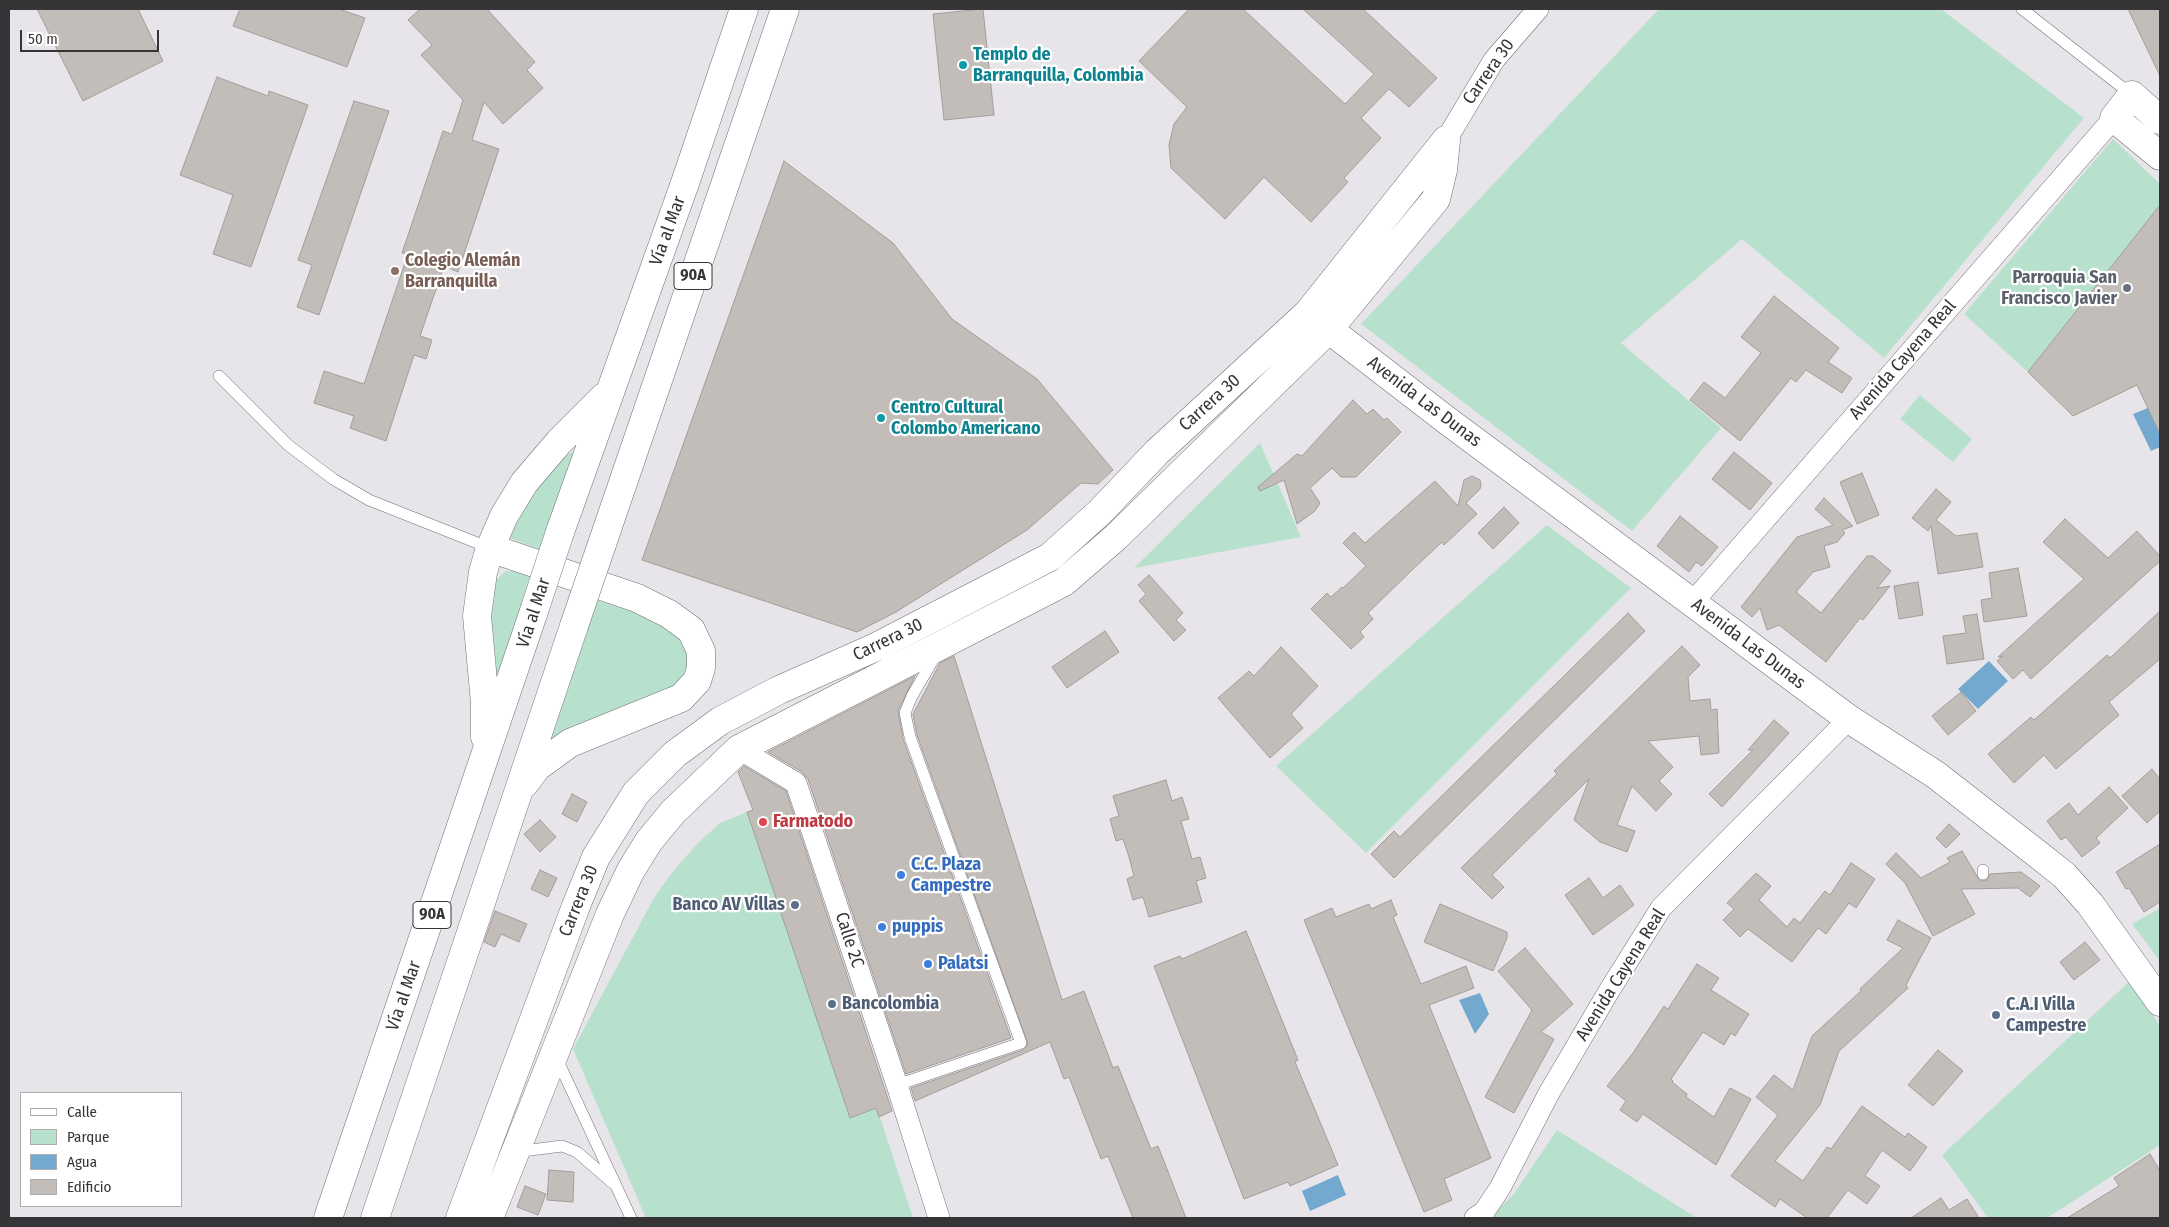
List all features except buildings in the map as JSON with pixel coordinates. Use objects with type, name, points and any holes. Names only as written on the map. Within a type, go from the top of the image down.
[{"type":"main road","name":"Vía al Mar","points":[[328,1218],[560,532],[609,390],[685,183],[744,9]]},
{"type":"main road","name":"90A","points":[[374,1218],[506,825],[785,9]]},
{"type":"main road","points":[[2160,120],[2132,95],[2114,118],[2160,156]]},
{"type":"main road","name":"Carrera 30","points":[[489,1218],[554,1053],[631,870],[649,841],[673,812],[739,749],[1064,582],[1116,537],[1318,321],[1446,140]]},
{"type":"main road","name":"Carrera 30","points":[[460,1218],[596,857],[636,793],[676,754],[720,721],[779,690],[876,647],[1050,557],[1100,512],[1157,452],[1318,321]]},
{"type":"main road","name":"Avenida Las Dunas","points":[[1318,321],[1849,719],[1936,775],[2064,875],[2090,904],[2160,1002]]},
{"type":"main road","points":[[476,785],[486,721],[477,616],[483,572],[490,548],[504,516],[524,483],[559,442],[609,390]]},
{"type":"main road","points":[[490,548],[637,598],[669,614],[691,630],[699,644],[702,660],[697,680],[681,698],[570,743],[547,758],[527,779],[506,825]]},
{"type":"street","name":"Carrera 30","points":[[1446,140],[1465,99],[1494,60],[1538,9]]},
{"type":"street","name":"Avenida Cayena Real","points":[[1692,603],[2114,118]]},
{"type":"street","name":"Avenida Cayena Real","points":[[1475,1218],[1484,1212],[1500,1188],[1549,1093],[1609,990],[1661,908],[1849,719]]},
{"type":"street","name":"Calle 2C","points":[[739,749],[796,783],[897,1085],[939,1218]]},
{"type":"lane","points":[[2024,10],[2132,95]]},
{"type":"lane","points":[[219,376],[288,445],[333,479],[369,500],[490,548]]},
{"type":"lane","points":[[897,1085],[1021,1043],[913,745],[905,713],[912,696],[941,646]]},
{"type":"lane","points":[[554,1053],[618,1188],[630,1218]]},
{"type":"lane","points":[[514,1152],[562,1146],[577,1152],[618,1188]]},
{"type":"green space","points":[[1659,9],[1941,9],[2084,118],[1884,358],[1742,239],[1621,343],[1721,428],[1632,531],[1361,324]]},
{"type":"green space","points":[[2113,139],[2160,184],[2160,205],[2028,372],[1964,314]]},
{"type":"green space","points":[[1920,395],[1972,439],[1953,462],[1900,419]]},
{"type":"green space","points":[[1260,443],[1301,537],[1134,568]]},
{"type":"green space","points":[[577,449],[541,550],[502,535],[544,471]]},
{"type":"green space","points":[[1547,525],[1631,588],[1366,853],[1276,766]]},
{"type":"green space","points":[[506,571],[518,571],[530,576],[493,696],[486,623],[490,590],[496,580]]},
{"type":"green space","points":[[596,600],[660,620],[685,642],[688,657],[687,669],[679,683],[669,692],[549,743]]},
{"type":"green space","points":[[747,812],[850,1117],[877,1108],[913,1218],[646,1218],[573,1049],[655,896],[674,870],[698,843],[720,823]]},
{"type":"green space","points":[[2160,908],[2160,961],[2132,924]]},
{"type":"green space","points":[[2130,981],[2160,1026],[2160,1145],[2047,1218],[1988,1218],[1942,1155]]},
{"type":"green space","points":[[1557,1130],[1697,1218],[1489,1218],[1513,1195]]},
{"type":"water","points":[[2148,408],[2160,434],[2160,447],[2151,451],[2133,414]]},
{"type":"water","points":[[1989,661],[2008,681],[1978,709],[1958,689]]},
{"type":"water","points":[[1480,993],[1489,1014],[1475,1034],[1459,1000]]},
{"type":"water","points":[[1338,1175],[1346,1195],[1310,1211],[1302,1191]]},
{"type":"place","name":"Templo de Barranquilla, Colombia","points":[[963,65]]},
{"type":"place","name":"Colegio Alemán Barranquilla","points":[[395,271]]},
{"type":"place","name":"Parroquia San Francisco Javier","points":[[2127,288]]},
{"type":"place","name":"Centro Cultural Colombo Americano","points":[[881,418]]},
{"type":"place","name":"Farmatodo","points":[[763,822]]},
{"type":"place","name":"C.C. Plaza Campestre","points":[[901,875]]},
{"type":"place","name":"Banco AV Villas","points":[[795,905]]},
{"type":"place","name":"puppis","points":[[882,927]]},
{"type":"place","name":"Palatsi","points":[[928,964]]},
{"type":"place","name":"Bancolombia","points":[[832,1004]]},
{"type":"place","name":"C.A.I Villa Campestre","points":[[1996,1015]]}]
